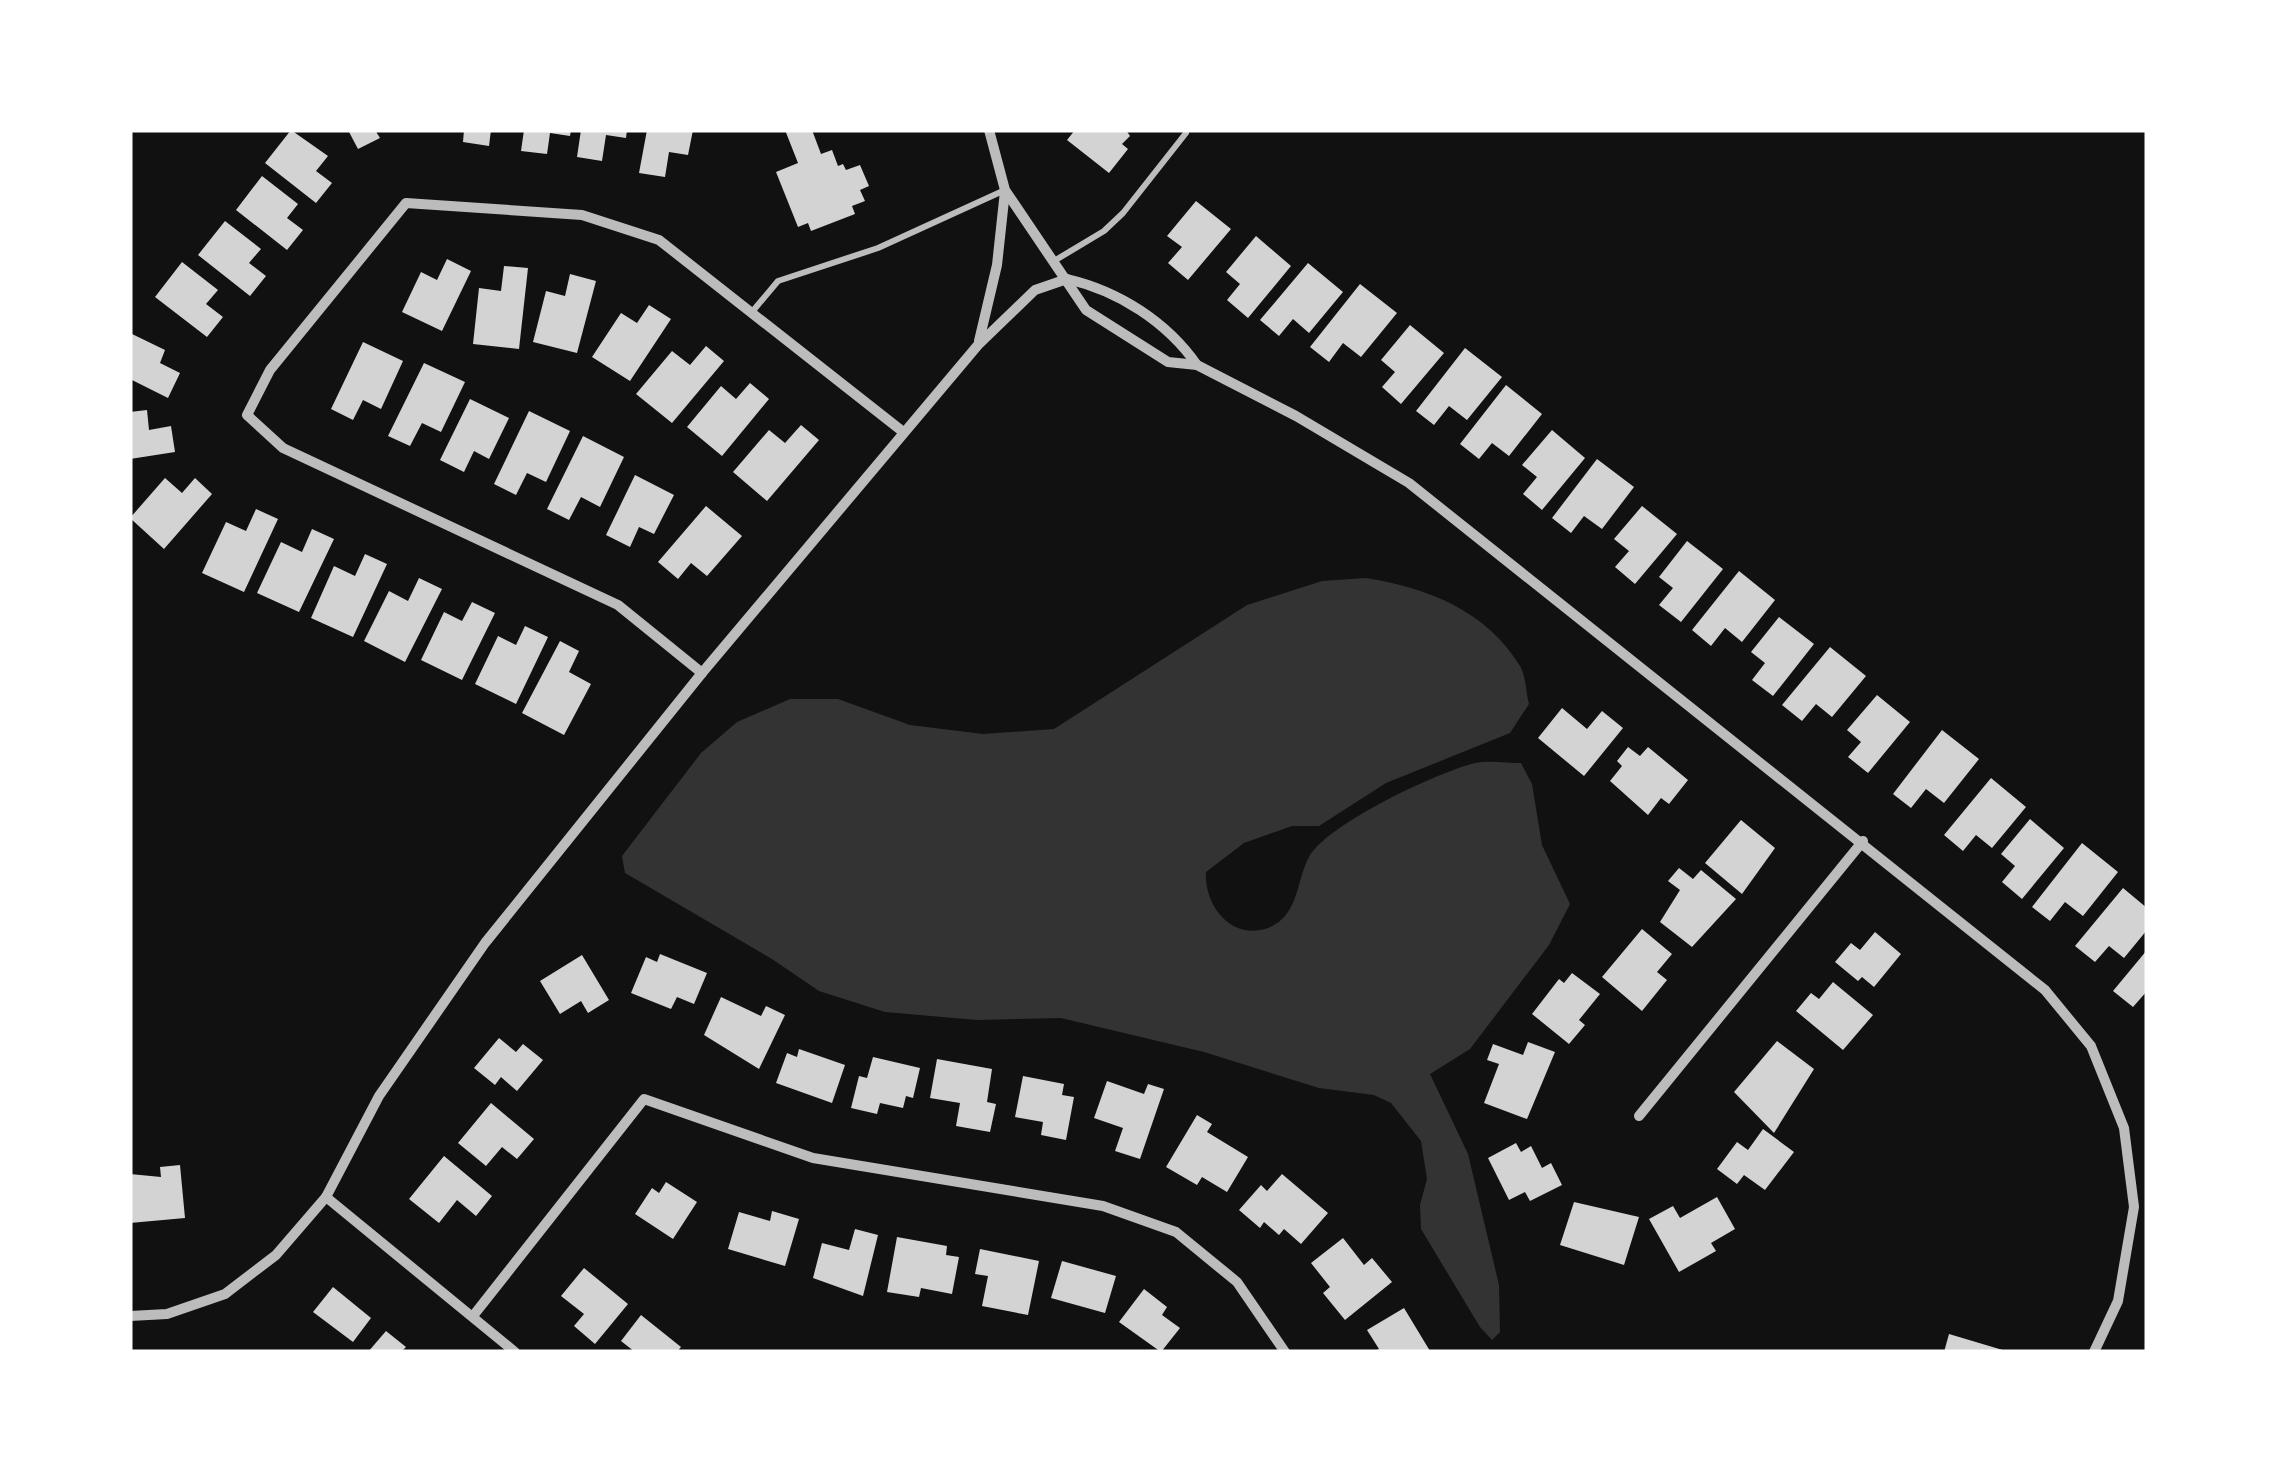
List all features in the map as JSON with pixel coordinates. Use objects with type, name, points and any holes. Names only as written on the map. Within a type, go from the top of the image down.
[{"type":"street","points":[[989,130],[1005,190],[1086,310],[1168,362],[1197,365],[1296,416],[1409,483],[1863,841],[2045,990],[2092,1046],[2124,1128],[2141,1207],[2118,1300],[2094,1352]]},
{"type":"street","points":[[978,344],[998,265],[1005,190]]},
{"type":"street","points":[[702,673],[618,605],[283,448],[247,414],[270,370],[406,204],[582,214],[658,240],[902,432]]},
{"type":"street","points":[[130,1316],[167,1314],[224,1294],[276,1256],[326,1198],[379,1096],[486,943],[902,432],[978,344],[1035,290],[1067,279],[1102,287],[1177,336],[1197,365]]},
{"type":"street","points":[[1639,1116],[1863,841]]},
{"type":"street","points":[[473,1316],[644,1099],[813,1158],[1103,1206],[1176,1232],[1237,1282],[1286,1352]]},
{"type":"street","points":[[326,1198],[515,1352]]},
{"type":"lane","points":[[1054,260],[1104,231],[1123,213],[1186,134]]},
{"type":"lane","points":[[751,313],[778,281],[878,248],[1005,190]]},
{"type":"shaded area","points":[[1366,578],[1433,595],[1472,616],[1490,630],[1520,666],[1529,704],[1510,733],[1386,783],[1319,826],[1292,826],[1244,843],[1206,872],[1207,884],[1215,908],[1232,925],[1255,931],[1268,928],[1291,907],[1309,857],[1337,830],[1360,815],[1458,768],[1480,762],[1521,763],[1532,784],[1542,845],[1570,904],[1549,945],[1470,1049],[1430,1074],[1468,1154],[1499,1285],[1500,1332],[1492,1340],[1480,1327],[1421,1229],[1420,1205],[1427,1179],[1421,1141],[1391,1103],[1374,1095],[1319,1088],[1204,1052],[1061,1018],[977,1020],[885,1012],[819,991],[625,873],[622,856],[701,753],[737,722],[790,699],[838,699],[910,725],[983,734],[1054,729],[1247,605],[1322,581]]},
{"type":"building","points":[[291,130],[328,156],[316,171],[332,183],[316,203],[265,163]]},
{"type":"building","points":[[348,130],[375,130],[380,138],[358,149]]},
{"type":"building","points":[[464,130],[491,130],[489,146],[463,142]]},
{"type":"building","points":[[524,130],[571,130],[570,136],[550,133],[547,154],[521,151]]},
{"type":"building","points":[[581,130],[627,130],[626,138],[606,135],[602,161],[577,157]]},
{"type":"building","points":[[647,130],[693,130],[688,155],[669,152],[665,177],[639,173]]},
{"type":"building","points":[[785,130],[812,130],[821,154],[832,150],[838,166],[843,164],[846,170],[860,165],[869,186],[860,190],[865,201],[852,206],[855,214],[811,231],[808,223],[798,227],[776,172],[798,163]]},
{"type":"building","points":[[1075,130],[1126,130],[1130,136],[1122,144],[1128,149],[1109,173],[1067,140]]},
{"type":"building","points":[[262,176],[298,204],[287,218],[303,230],[287,250],[236,210]]},
{"type":"building","points":[[1196,201],[1231,229],[1188,280],[1168,263],[1182,247],[1167,236]]},
{"type":"building","points":[[225,221],[261,249],[249,263],[266,276],[250,296],[198,255]]},
{"type":"building","points":[[1256,236],[1291,266],[1248,318],[1227,300],[1240,284],[1226,272]]},
{"type":"building","points":[[447,259],[471,271],[442,331],[402,312],[421,272],[437,280]]},
{"type":"building","points":[[182,262],[218,290],[206,304],[223,317],[207,337],[155,297]]},
{"type":"building","points":[[1308,263],[1343,292],[1309,333],[1293,319],[1279,336],[1260,320]]},
{"type":"building","points":[[504,266],[528,268],[519,349],[473,344],[479,288],[501,291]]},
{"type":"building","points":[[570,274],[596,281],[577,353],[533,342],[546,291],[565,296]]},
{"type":"building","points":[[1360,284],[1397,313],[1361,357],[1343,343],[1329,362],[1310,347]]},
{"type":"building","points":[[649,305],[671,319],[630,381],[592,357],[621,313],[637,323]]},
{"type":"building","points":[[1410,325],[1444,353],[1401,404],[1382,387],[1395,372],[1381,360]]},
{"type":"building","points":[[130,333],[165,350],[160,363],[180,373],[168,398],[130,379]]},
{"type":"building","points":[[363,342],[403,361],[381,409],[363,400],[353,420],[331,409]]},
{"type":"building","points":[[706,346],[724,361],[672,423],[636,394],[672,351],[690,365]]},
{"type":"building","points":[[1465,348],[1502,377],[1467,420],[1449,406],[1434,425],[1416,411]]},
{"type":"building","points":[[424,363],[465,382],[441,432],[422,423],[410,446],[388,436]]},
{"type":"building","points":[[750,383],[769,399],[722,456],[687,427],[721,386],[736,399]]},
{"type":"building","points":[[1506,385],[1542,414],[1509,456],[1492,443],[1479,459],[1460,444]]},
{"type":"building","points":[[470,399],[509,418],[489,459],[474,451],[464,472],[440,460]]},
{"type":"building","points":[[147,410],[149,430],[171,426],[175,452],[130,459],[130,412]]},
{"type":"building","points":[[529,411],[570,431],[546,482],[527,473],[516,495],[494,484]]},
{"type":"building","points":[[801,425],[819,440],[767,501],[733,472],[769,430],[785,443]]},
{"type":"building","points":[[1552,430],[1585,458],[1542,510],[1523,494],[1537,477],[1522,465]]},
{"type":"building","points":[[583,436],[624,457],[600,507],[581,497],[569,520],[547,509]]},
{"type":"building","points":[[1597,459],[1634,487],[1602,529],[1584,516],[1571,533],[1552,518]]},
{"type":"building","points":[[635,475],[674,495],[654,534],[639,527],[630,547],[606,535]]},
{"type":"building","points":[[165,478],[182,493],[195,478],[212,494],[164,549],[130,518]]},
{"type":"building","points":[[706,506],[742,536],[707,576],[691,563],[678,579],[658,562]]},
{"type":"building","points":[[1642,506],[1677,534],[1635,584],[1615,567],[1629,551],[1614,539]]},
{"type":"building","points":[[256,509],[278,519],[244,592],[202,573],[226,522],[246,531]]},
{"type":"building","points":[[312,529],[334,539],[299,612],[257,593],[281,542],[302,552]]},
{"type":"building","points":[[1687,541],[1723,569],[1681,622],[1659,605],[1673,588],[1659,577]]},
{"type":"building","points":[[365,554],[387,564],[353,637],[311,618],[334,566],[355,576]]},
{"type":"building","points":[[1739,571],[1775,600],[1742,642],[1725,628],[1711,646],[1692,630]]},
{"type":"building","points":[[419,578],[442,589],[405,662],[364,641],[389,591],[408,601]]},
{"type":"building","points":[[472,602],[495,613],[462,680],[421,660],[444,612],[462,621]]},
{"type":"building","points":[[1779,617],[1814,644],[1773,696],[1752,680],[1765,663],[1751,652]]},
{"type":"building","points":[[525,626],[548,637],[516,704],[475,684],[498,636],[516,645]]},
{"type":"building","points":[[560,641],[579,651],[569,672],[591,684],[564,735],[522,713]]},
{"type":"building","points":[[1830,647],[1866,676],[1832,717],[1816,704],[1802,721],[1782,705]]},
{"type":"building","points":[[1877,695],[1910,722],[1868,773],[1848,757],[1861,742],[1847,730]]},
{"type":"building","points":[[1562,708],[1587,729],[1602,711],[1623,728],[1584,776],[1538,738]]},
{"type":"building","points":[[1942,730],[1979,759],[1944,803],[1926,789],[1911,808],[1893,794]]},
{"type":"building","points":[[1628,747],[1640,756],[1648,747],[1688,780],[1669,804],[1661,798],[1648,815],[1610,781],[1622,766],[1617,761]]},
{"type":"building","points":[[1991,778],[2026,807],[1992,848],[1976,835],[1963,851],[1944,835]]},
{"type":"building","points":[[2030,819],[2064,848],[2022,899],[2002,882],[2015,866],[2001,854]]},
{"type":"building","points":[[1741,820],[1775,848],[1742,894],[1705,863]]},
{"type":"building","points":[[2082,843],[2118,872],[2083,916],[2065,902],[2050,921],[2032,907]]},
{"type":"building","points":[[1679,868],[1693,879],[1701,870],[1736,899],[1692,947],[1660,922],[1680,890],[1668,881]]},
{"type":"building","points":[[2123,888],[2147,908],[2147,930],[2124,958],[2109,946],[2095,962],[2075,946]]},
{"type":"building","points":[[1642,929],[1672,954],[1657,972],[1667,980],[1642,1011],[1602,977]]},
{"type":"building","points":[[1875,932],[1901,954],[1874,987],[1862,977],[1858,981],[1835,962],[1851,943],[1860,950]]},
{"type":"building","points":[[2147,950],[2147,991],[2133,1007],[2113,991]]},
{"type":"building","points":[[660,954],[707,973],[694,1004],[677,997],[671,1009],[631,993],[646,957],[657,962]]},
{"type":"building","points":[[582,955],[609,1000],[588,1013],[581,1001],[560,1014],[540,981]]},
{"type":"building","points":[[1572,973],[1600,994],[1579,1020],[1585,1025],[1569,1044],[1532,1014],[1559,979],[1564,983]]},
{"type":"building","points":[[1833,982],[1873,1015],[1843,1050],[1796,1011],[1811,993],[1819,999]]},
{"type":"building","points":[[721,997],[761,1016],[766,1006],[785,1015],[759,1069],[704,1035]]},
{"type":"building","points":[[499,1038],[516,1052],[523,1044],[543,1060],[517,1091],[501,1077],[495,1085],[474,1068]]},
{"type":"building","points":[[1777,1041],[1814,1069],[1774,1133],[1734,1092]]},
{"type":"building","points":[[1528,1042],[1555,1052],[1527,1119],[1484,1103],[1499,1064],[1487,1060],[1493,1044],[1523,1055]]},
{"type":"building","points":[[799,1049],[845,1065],[832,1103],[776,1083],[787,1053],[797,1057]]},
{"type":"building","points":[[873,1057],[920,1068],[913,1098],[906,1096],[903,1108],[880,1103],[877,1114],[851,1108],[859,1076],[867,1078]]},
{"type":"building","points":[[937,1059],[992,1069],[987,1102],[996,1104],[990,1132],[956,1126],[960,1103],[930,1098]]},
{"type":"building","points":[[1023,1076],[1064,1084],[1062,1095],[1074,1097],[1066,1140],[1041,1135],[1043,1122],[1015,1117]]},
{"type":"building","points":[[1107,1081],[1144,1094],[1148,1084],[1164,1089],[1140,1159],[1115,1151],[1123,1128],[1094,1118]]},
{"type":"building","points":[[491,1103],[534,1139],[517,1159],[502,1147],[486,1166],[458,1143]]},
{"type":"building","points":[[1197,1115],[1212,1124],[1207,1132],[1248,1157],[1227,1192],[1202,1177],[1197,1185],[1166,1167]]},
{"type":"building","points":[[1763,1129],[1794,1152],[1765,1190],[1744,1175],[1737,1184],[1717,1169],[1737,1142],[1748,1150]]},
{"type":"building","points":[[1516,1143],[1521,1152],[1531,1146],[1542,1168],[1551,1163],[1562,1185],[1530,1201],[1525,1192],[1509,1200],[1488,1158]]},
{"type":"building","points":[[444,1156],[492,1196],[476,1216],[457,1200],[439,1223],[409,1199]]},
{"type":"building","points":[[180,1165],[185,1218],[130,1223],[130,1174],[161,1177],[160,1167]]},
{"type":"building","points":[[1282,1174],[1328,1213],[1301,1244],[1284,1229],[1279,1235],[1264,1222],[1260,1228],[1239,1210],[1261,1185],[1267,1191]]},
{"type":"building","points":[[666,1182],[697,1202],[673,1239],[635,1214],[652,1188],[659,1193]]},
{"type":"building","points":[[1717,1197],[1735,1229],[1711,1243],[1716,1251],[1679,1272],[1649,1219],[1673,1206],[1680,1218]]},
{"type":"building","points":[[1574,1202],[1639,1217],[1624,1265],[1560,1245]]},
{"type":"building","points":[[772,1211],[799,1219],[785,1266],[728,1249],[739,1212],[770,1221]]},
{"type":"building","points":[[855,1229],[878,1235],[863,1296],[813,1278],[822,1243],[849,1250]]},
{"type":"building","points":[[897,1237],[947,1246],[946,1255],[959,1257],[952,1294],[921,1288],[919,1297],[887,1292]]},
{"type":"building","points":[[1343,1238],[1364,1265],[1372,1258],[1392,1282],[1345,1320],[1323,1293],[1330,1287],[1311,1263]]},
{"type":"building","points":[[980,1249],[1039,1261],[1028,1315],[982,1306],[988,1276],[975,1274]]},
{"type":"building","points":[[1062,1261],[1116,1276],[1105,1313],[1051,1298]]},
{"type":"building","points":[[584,1268],[628,1304],[595,1344],[574,1326],[584,1314],[561,1296]]},
{"type":"building","points":[[333,1287],[371,1318],[353,1342],[313,1312]]},
{"type":"building","points":[[1144,1289],[1167,1307],[1162,1315],[1180,1328],[1161,1352],[1119,1322]]},
{"type":"building","points":[[1404,1308],[1430,1351],[1373,1352],[1379,1349],[1367,1330]]},
{"type":"building","points":[[641,1315],[681,1347],[677,1352],[635,1352],[621,1341]]},
{"type":"building","points":[[386,1331],[406,1347],[401,1352],[368,1352]]},
{"type":"building","points":[[1949,1334],[2006,1351],[2006,1352],[1944,1352]]}]
